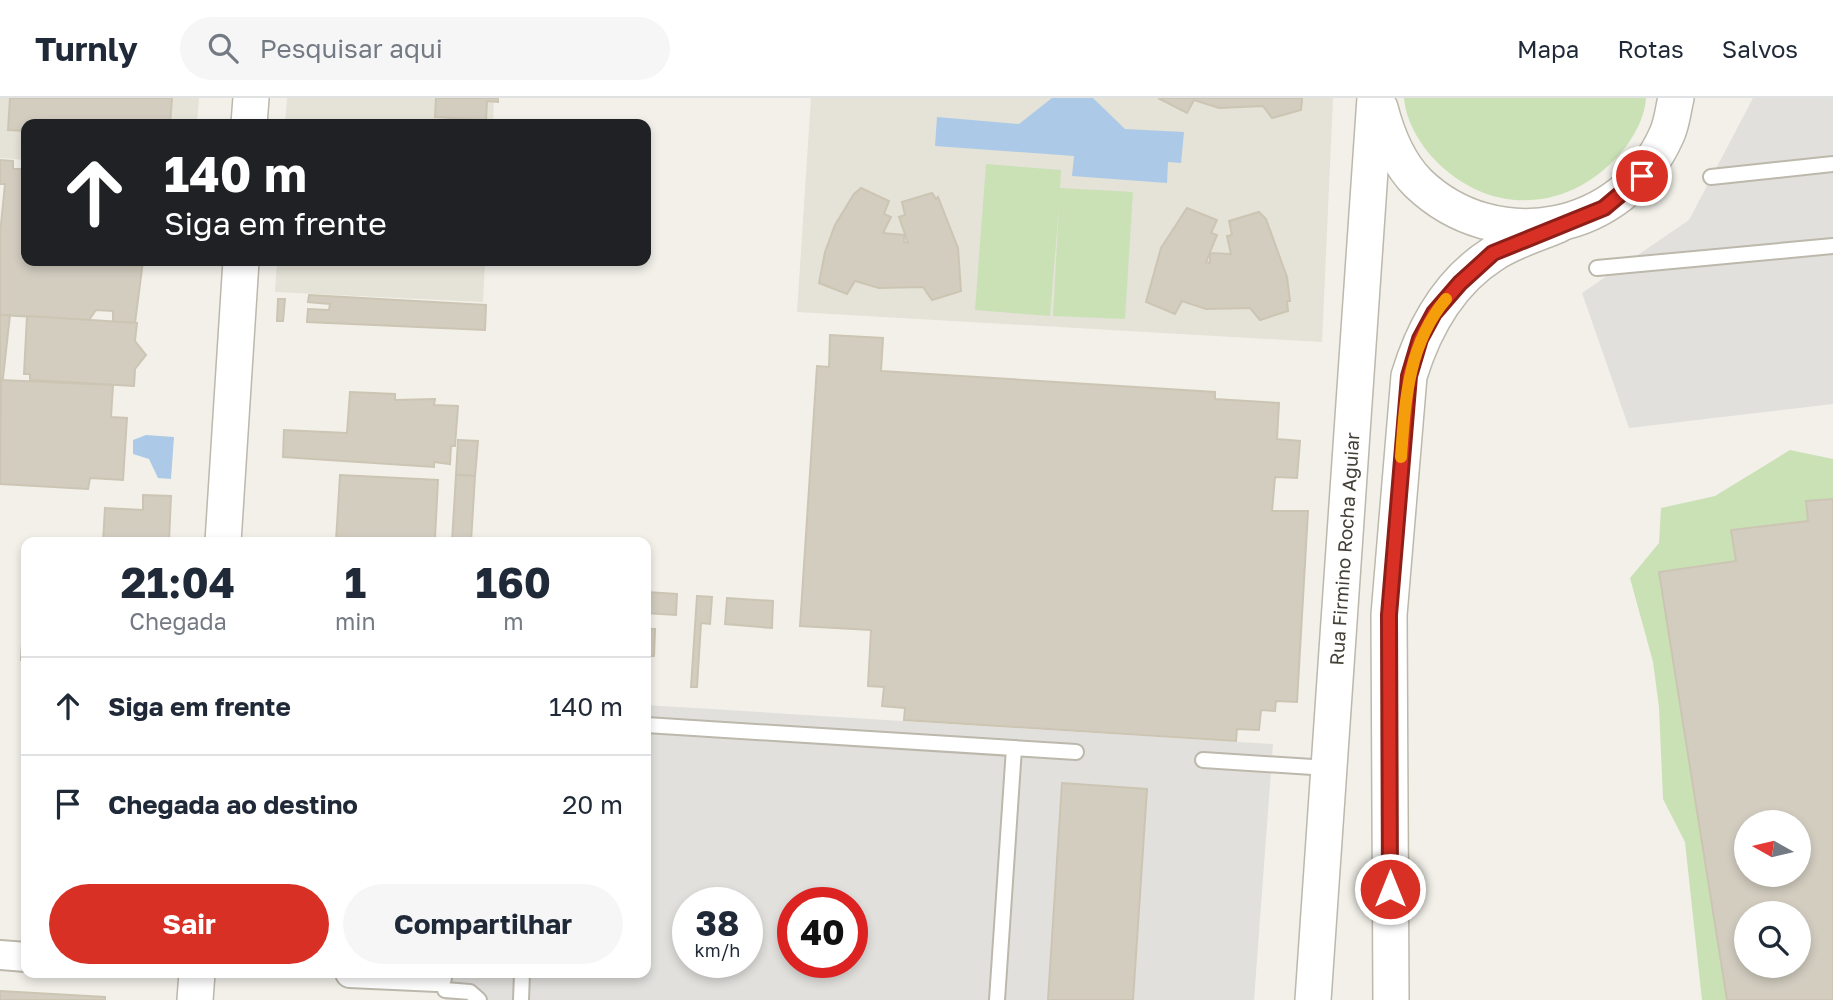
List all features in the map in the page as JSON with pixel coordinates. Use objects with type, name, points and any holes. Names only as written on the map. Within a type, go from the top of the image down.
[{"type":"street","points":[[249,119],[251,98]]},
{"type":"street","points":[[1376,98],[1389,140],[1418,183],[1459,213],[1507,227],[1558,225]]},
{"type":"street","name":"Rua Firmino Rocha Aguiar","points":[[1313,1000],[1376,98]]},
{"type":"street","points":[[1391,1000],[1389,615],[1409,376],[1420,339],[1430,321],[1460,283],[1493,253],[1604,208],[1642,176],[1668,134],[1676,98]]},
{"type":"street","points":[[223,537],[241,266]]},
{"type":"street","points":[[0,955],[21,957]]},
{"type":"street","points":[[195,1000],[197,978]]},
{"type":"street","points":[[391,978],[441,984]]},
{"type":"lane","points":[[1711,177],[1833,164]]},
{"type":"lane","points":[[1597,268],[1833,246]]},
{"type":"lane","points":[[651,725],[1076,752]]},
{"type":"lane","points":[[997,1000],[1014,748]]},
{"type":"lane","points":[[1203,760],[1328,768]]},
{"type":"lane","points":[[521,1000],[522,978]]},
{"type":"lane","points":[[441,984],[470,992],[479,1000]]},
{"type":"shaded area","points":[[0,98],[199,98],[197,119],[21,119],[21,160],[0,158]]},
{"type":"shaded area","points":[[287,98],[494,98],[493,119],[285,119]]},
{"type":"shaded area","points":[[811,98],[1333,98],[1322,342],[797,312]]},
{"type":"shaded area","points":[[1753,98],[1833,98],[1833,404],[1629,428],[1582,293],[1689,220]]},
{"type":"shaded area","points":[[277,266],[485,266],[483,302],[275,292]]},
{"type":"shaded area","points":[[651,705],[1273,744],[1254,1000],[1133,1000],[1147,789],[1063,783],[1048,1000],[445,1000],[446,978],[651,978]]},
{"type":"green space","points":[[1404,98],[1646,98],[1640,121],[1629,143],[1598,174],[1576,188],[1552,197],[1528,200],[1503,198],[1479,191],[1456,178],[1435,160],[1419,139],[1407,115]]},
{"type":"green space","points":[[986,164],[1061,170],[1060,188],[1133,192],[1125,319],[1053,316],[1059,207],[1050,316],[975,310]]},
{"type":"green space","points":[[1790,450],[1833,459],[1833,499],[1806,501],[1808,521],[1732,530],[1736,561],[1659,572],[1727,1000],[1702,1000],[1685,842],[1663,799],[1659,707],[1653,662],[1630,578],[1659,543],[1661,508],[1715,496]]},
{"type":"water","points":[[1052,98],[1093,98],[1125,129],[1184,132],[1181,163],[1168,162],[1167,183],[1072,176],[1074,156],[935,146],[937,117],[1019,124]]},
{"type":"water","points":[[146,435],[174,437],[171,479],[158,478],[149,459],[133,454],[133,440]]},
{"type":"building","points":[[10,98],[172,98],[170,119],[21,119],[21,131],[8,130]]},
{"type":"building","points":[[436,98],[498,98],[498,102],[487,101],[486,119],[435,117]]},
{"type":"building","points":[[1158,98],[1302,100],[1301,110],[1272,118],[1263,106],[1219,108],[1194,100],[1187,113]]},
{"type":"building","points":[[0,160],[13,161],[13,169],[21,169],[21,266],[142,266],[135,323],[113,322],[113,311],[96,310],[89,320],[0,315],[0,234],[5,184],[0,184]]},
{"type":"building","points":[[861,188],[889,201],[884,214],[891,217],[883,233],[904,235],[904,242],[908,243],[899,217],[905,215],[902,202],[932,193],[936,199],[938,197],[958,248],[961,291],[932,300],[923,287],[879,288],[855,281],[847,294],[819,283],[825,252],[835,225],[854,194]]},
{"type":"building","points":[[1187,208],[1217,220],[1211,233],[1217,235],[1206,262],[1210,263],[1210,253],[1231,254],[1227,236],[1232,235],[1229,221],[1259,212],[1266,219],[1287,277],[1290,301],[1287,301],[1288,311],[1260,320],[1250,308],[1206,309],[1182,301],[1175,314],[1146,302],[1161,248]]},
{"type":"building","points":[[309,295],[486,305],[485,330],[307,322],[308,309],[329,310],[330,304],[308,302]]},
{"type":"building","points":[[278,299],[285,299],[283,321],[277,321]]},
{"type":"building","points":[[0,315],[10,315],[3,378],[0,378]]},
{"type":"building","points":[[27,316],[137,323],[135,341],[146,355],[135,369],[134,386],[30,380],[30,374],[24,374]]},
{"type":"building","points":[[830,335],[883,338],[881,371],[1215,392],[1215,399],[1279,403],[1277,439],[1300,441],[1297,478],[1275,477],[1272,511],[1308,511],[1297,702],[1276,701],[1275,711],[1261,710],[1259,730],[1237,729],[1236,741],[904,720],[905,708],[882,706],[884,687],[868,686],[871,630],[800,626],[817,366],[829,367]]},
{"type":"building","points":[[1,380],[113,385],[111,417],[127,418],[123,480],[90,478],[88,489],[0,484]]},
{"type":"building","points":[[350,392],[395,394],[395,400],[435,399],[434,405],[458,406],[455,446],[451,446],[450,464],[434,462],[434,467],[283,457],[284,430],[347,433]]},
{"type":"building","points":[[458,440],[478,441],[475,476],[456,475]]},
{"type":"building","points":[[340,475],[438,480],[435,537],[336,537]]},
{"type":"building","points":[[456,475],[475,476],[471,537],[452,537]]},
{"type":"building","points":[[143,495],[171,496],[169,537],[103,537],[105,508],[143,510]]},
{"type":"building","points":[[1833,499],[1833,1000],[1727,1000],[1659,572],[1736,561],[1731,530],[1808,521],[1806,501]]},
{"type":"building","points":[[651,592],[677,594],[676,615],[651,613]]},
{"type":"building","points":[[697,596],[712,597],[710,624],[701,623],[697,687],[691,687]]},
{"type":"building","points":[[727,598],[773,601],[772,628],[725,624]]},
{"type":"building","points":[[651,629],[655,629],[654,656],[651,656]]},
{"type":"building","points":[[1062,783],[1147,789],[1133,1000],[1048,1000]]},
{"type":"building","points":[[0,991],[105,997],[105,1000],[0,1000]]},
{"type":"slow traffic","points":[[1401,457],[1409,376],[1420,339],[1434,313],[1446,299]]},
{"type":"route","points":[[1390,889],[1389,615],[1409,376],[1420,339],[1434,313],[1460,283],[1493,253],[1604,208],[1642,176]]}]
